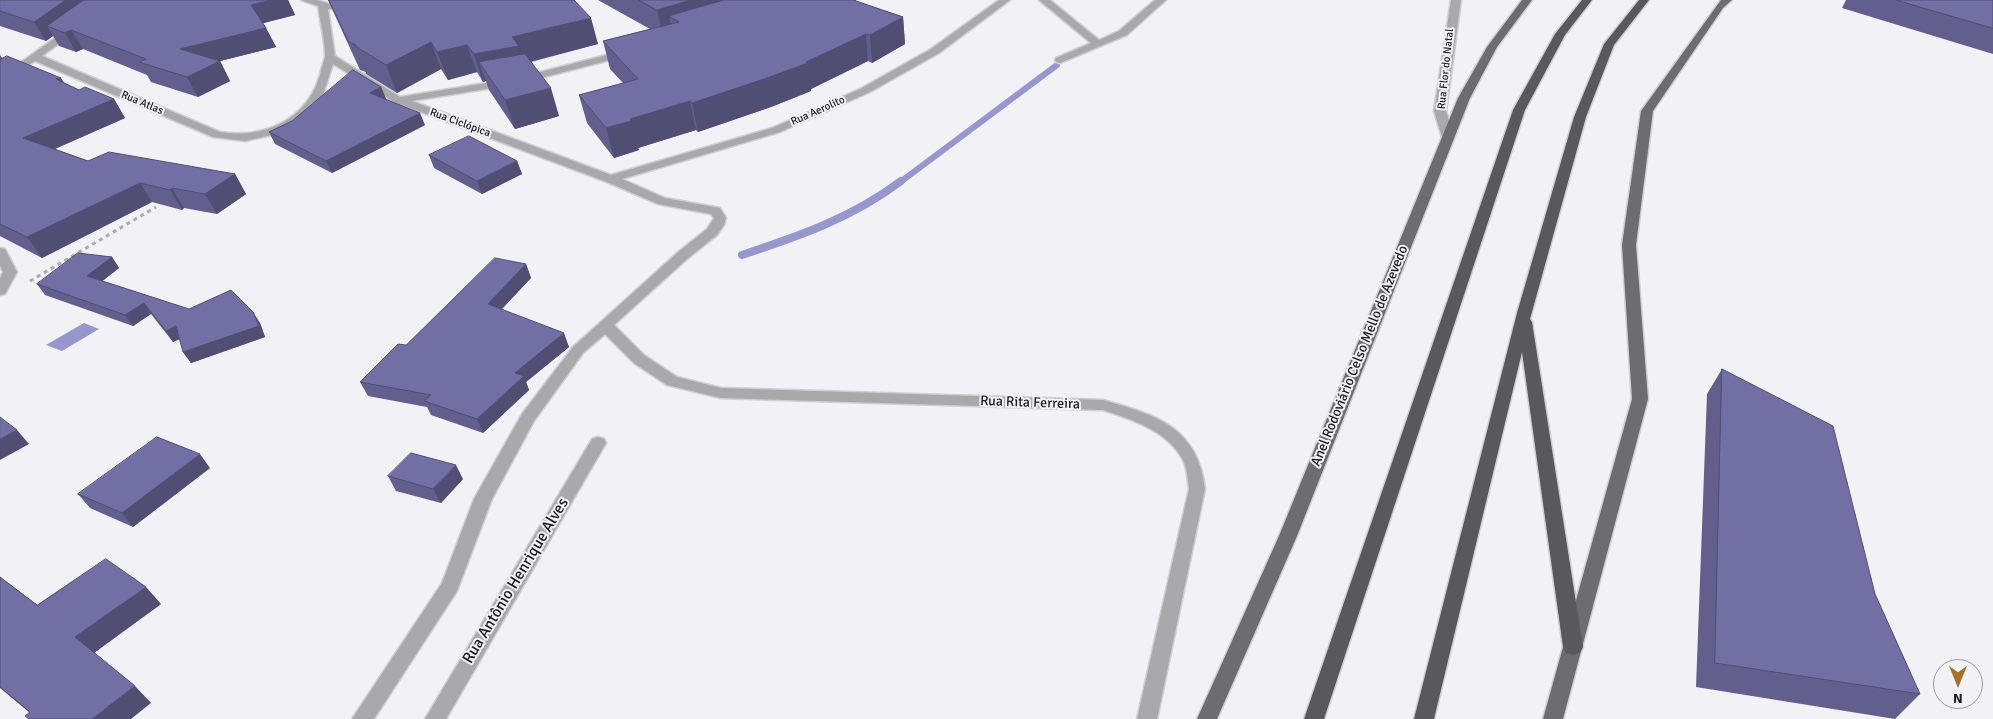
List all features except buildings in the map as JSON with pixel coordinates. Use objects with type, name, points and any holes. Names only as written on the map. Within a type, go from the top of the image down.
[{"type":"highway","points":[[1314,719],[1519,110],[1560,34],[1587,0]]},
{"type":"highway","points":[[1424,719],[1524,313],[1580,117],[1609,44],[1644,0]]},
{"type":"highway","points":[[1524,313],[1573,647]]},
{"type":"main road","name":"Anel Rodoviário Celso Mello de Azevedo","points":[[1207,719],[1288,536],[1464,98],[1481,64],[1503,29],[1527,0]]},
{"type":"main road","points":[[1553,719],[1640,399],[1629,244],[1647,111],[1720,6],[1727,0]]},
{"type":"street","points":[[306,0],[323,6],[344,9]]},
{"type":"street","name":"Rua Aerolito","points":[[611,179],[776,130],[866,90],[935,52],[1005,0]]},
{"type":"street","points":[[1044,0],[1098,44]]},
{"type":"street","points":[[1060,60],[1123,33],[1160,0]]},
{"type":"street","name":"Rua Flor do Natal","points":[[1448,137],[1440,111],[1456,0]]},
{"type":"street","points":[[323,6],[330,57]]},
{"type":"street","points":[[0,82],[81,23]]},
{"type":"street","points":[[398,100],[517,81],[640,49]]},
{"type":"street","name":"Rua Atlas","points":[[35,57],[217,135],[233,139],[253,138],[276,131],[298,116],[317,97],[330,57]]},
{"type":"street","name":"Rua Ciclópica","points":[[330,57],[398,100],[611,179],[662,201],[716,211],[720,218],[718,225],[712,232],[682,256],[606,326]]},
{"type":"street","points":[[0,252],[10,272],[0,291]]},
{"type":"street","points":[[362,719],[450,586],[482,498],[528,418],[578,350],[606,326]]},
{"type":"street","name":"Rua Rita Ferreira","points":[[606,326],[639,359],[672,381],[721,393],[1103,405],[1146,419],[1177,438],[1192,463],[1197,489],[1147,719]]},
{"type":"street","name":"Rua Antônio Henrique Alves","points":[[435,719],[598,443]]},
{"type":"path","points":[[25,284],[156,206]]},
{"type":"water","points":[[84,323],[99,329],[62,351],[46,345]]},
{"type":"waterway","points":[[899,183],[1057,65]]},
{"type":"waterway","points":[[742,255],[784,241],[844,216],[864,206],[901,181]]}]
